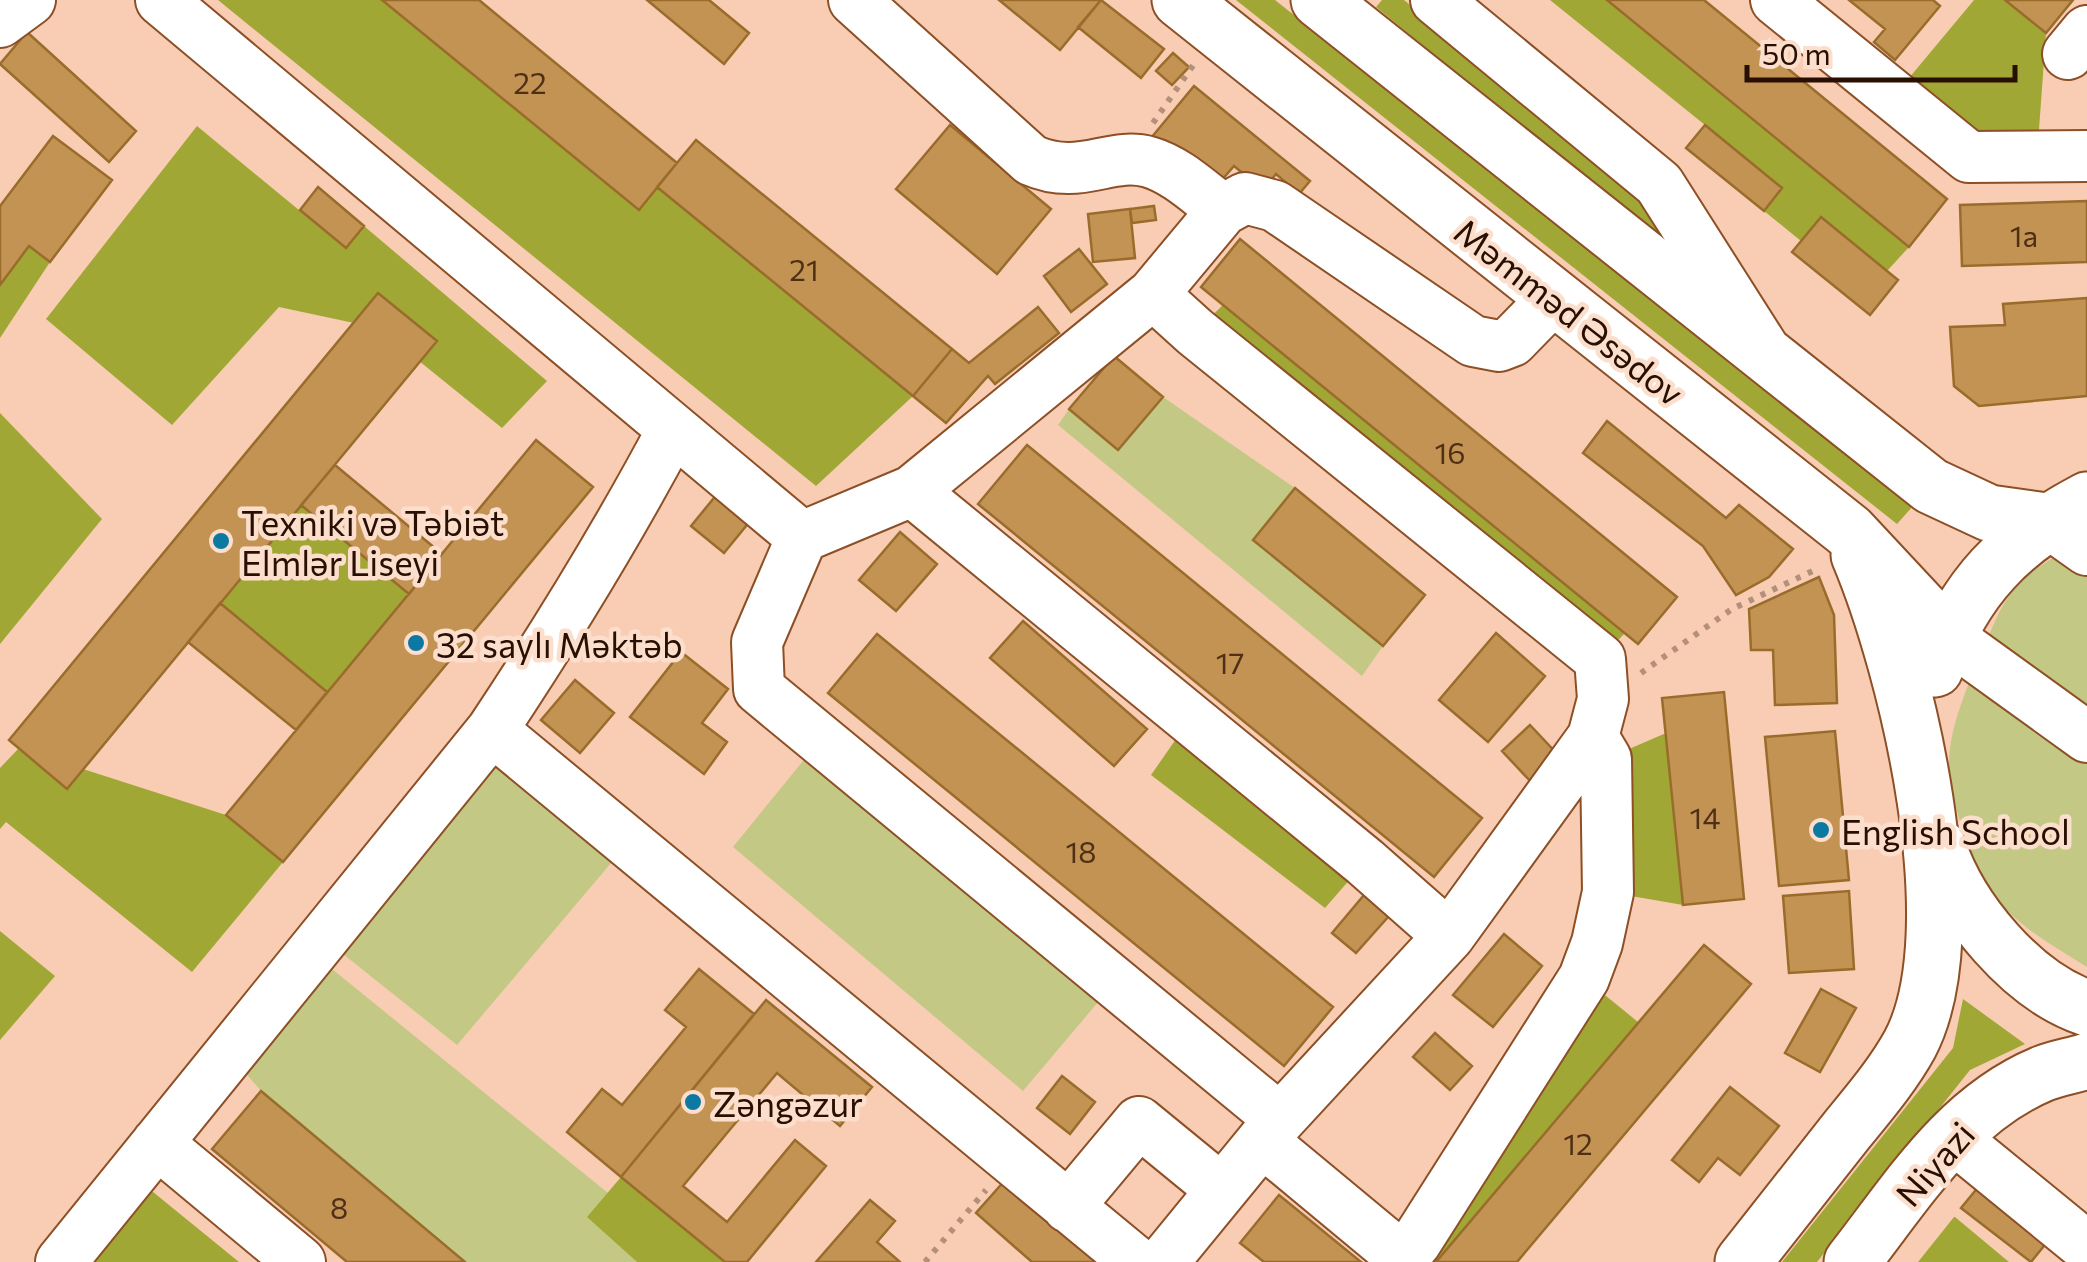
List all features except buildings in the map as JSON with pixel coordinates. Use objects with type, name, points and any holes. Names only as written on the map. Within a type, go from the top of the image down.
[{"type":"main road","name":"Məmməd Əsədov","points":[[1180,0],[1554,298],[1834,549],[1947,636]]},
{"type":"main road","points":[[1319,0],[1931,486],[1990,513],[2073,524]]},
{"type":"main road","points":[[1743,1262],[1883,1084],[1910,1044],[1923,1010],[1932,966],[1935,904],[1921,750],[1928,692],[1947,636],[1972,592],[2006,553],[2073,524]]},
{"type":"main road","points":[[1834,549],[1873,589],[1898,665],[1926,809],[1946,870],[1980,925],[2024,971],[2087,1008]]},
{"type":"main road","name":"Niyazi","points":[[1868,1256],[1951,1136],[1978,1112],[2043,1074],[2087,1062]]},
{"type":"lane","points":[[0,22],[30,0]]},
{"type":"lane","points":[[161,0],[802,538]]},
{"type":"lane","points":[[854,0],[1031,160],[1067,170],[1137,160],[1151,162],[1170,171],[1223,210]]},
{"type":"lane","points":[[1436,0],[1659,184],[1770,358]]},
{"type":"lane","points":[[1776,0],[1968,157],[2087,156]]},
{"type":"lane","points":[[1152,294],[1600,658],[1598,718],[1606,759],[1608,892],[1584,978],[1403,1258],[1271,1130],[759,689],[757,642],[802,538],[912,490],[1152,294],[1223,210],[1245,198],[1275,206],[1473,341],[1499,346],[1512,340],[1554,298]]},
{"type":"lane","points":[[61,1262],[492,730],[566,618],[673,429]]},
{"type":"lane","points":[[912,490],[1365,862],[1449,936]]},
{"type":"lane","points":[[1947,636],[2087,737]]},
{"type":"lane","points":[[1163,1262],[1271,1130],[1449,936],[1598,718]]},
{"type":"lane","points":[[492,730],[1136,1262]]},
{"type":"lane","points":[[1068,1207],[1139,1122],[1222,1190]]},
{"type":"lane","points":[[1951,1136],[2087,1247]]},
{"type":"lane","points":[[158,1143],[300,1262]]},
{"type":"path","points":[[1598,718],[1732,609],[1834,549]]},
{"type":"path","points":[[926,1262],[1010,1160]]},
{"type":"green space","points":[[1163,397],[1295,488],[1254,540],[1383,646],[1362,676],[1058,425],[1069,409],[1119,450]]},
{"type":"green space","points":[[2058,555],[2087,577],[2087,704],[1988,638],[2014,589]]},
{"type":"green space","points":[[1970,680],[2087,764],[2087,967],[2005,909],[1972,854],[1954,799],[1949,769],[1952,734]]},
{"type":"green space","points":[[492,730],[628,843],[457,1045],[323,938]]},
{"type":"green space","points":[[820,740],[1115,982],[1023,1091],[733,847]]},
{"type":"green space","points":[[332,969],[608,1193],[588,1217],[637,1262],[465,1262],[261,1091],[243,1070]]},
{"type":"shaded area","points":[[218,0],[382,0],[638,210],[657,187],[913,396],[816,486]]},
{"type":"shaded area","points":[[1236,0],[1275,0],[1913,506],[1897,524]]},
{"type":"shaded area","points":[[1382,0],[1404,0],[1648,202],[1691,265],[1376,7]]},
{"type":"shaded area","points":[[1550,0],[1607,0],[1909,247],[1887,271],[1821,217],[1801,241],[1764,211],[1782,187]]},
{"type":"shaded area","points":[[1974,0],[2005,0],[2046,33],[2037,157],[1969,157],[1894,96]]},
{"type":"shaded area","points":[[197,126],[345,248],[364,226],[547,381],[502,428],[419,361],[436,341],[379,293],[354,323],[279,307],[172,425],[46,319]]},
{"type":"shaded area","points":[[29,246],[50,262],[0,338],[0,285]]},
{"type":"shaded area","points":[[1223,305],[1625,633],[1600,659],[1195,332]]},
{"type":"shaded area","points":[[0,413],[102,519],[0,644]]},
{"type":"shaded area","points":[[301,505],[409,594],[327,692],[220,603]]},
{"type":"shaded area","points":[[1190,719],[1365,862],[1325,908],[1151,775]]},
{"type":"shaded area","points":[[1666,733],[1683,905],[1608,892],[1606,759]]},
{"type":"shaded area","points":[[18,749],[66,788],[83,769],[226,815],[283,862],[192,972],[6,822],[0,829],[0,768]]},
{"type":"shaded area","points":[[0,931],[55,976],[0,1040]]},
{"type":"shaded area","points":[[1584,978],[1638,1022],[1436,1262],[1416,1242]]},
{"type":"shaded area","points":[[1963,999],[2025,1044],[1970,1070],[1817,1262],[1782,1262],[1953,1048]]},
{"type":"shaded area","points":[[621,1177],[725,1262],[637,1262],[587,1217]]},
{"type":"shaded area","points":[[142,1183],[239,1262],[79,1262]]},
{"type":"shaded area","points":[[1955,1217],[2009,1262],[1918,1262]]},
{"type":"place","name":"Texniki və Təbiət Elmlər Liseyi","points":[[221,541]]},
{"type":"place","name":"32 saylı Məktəb","points":[[416,643]]},
{"type":"place","name":"English School","points":[[1821,830]]},
{"type":"place","name":"Zəngəzur","points":[[693,1102]]}]
